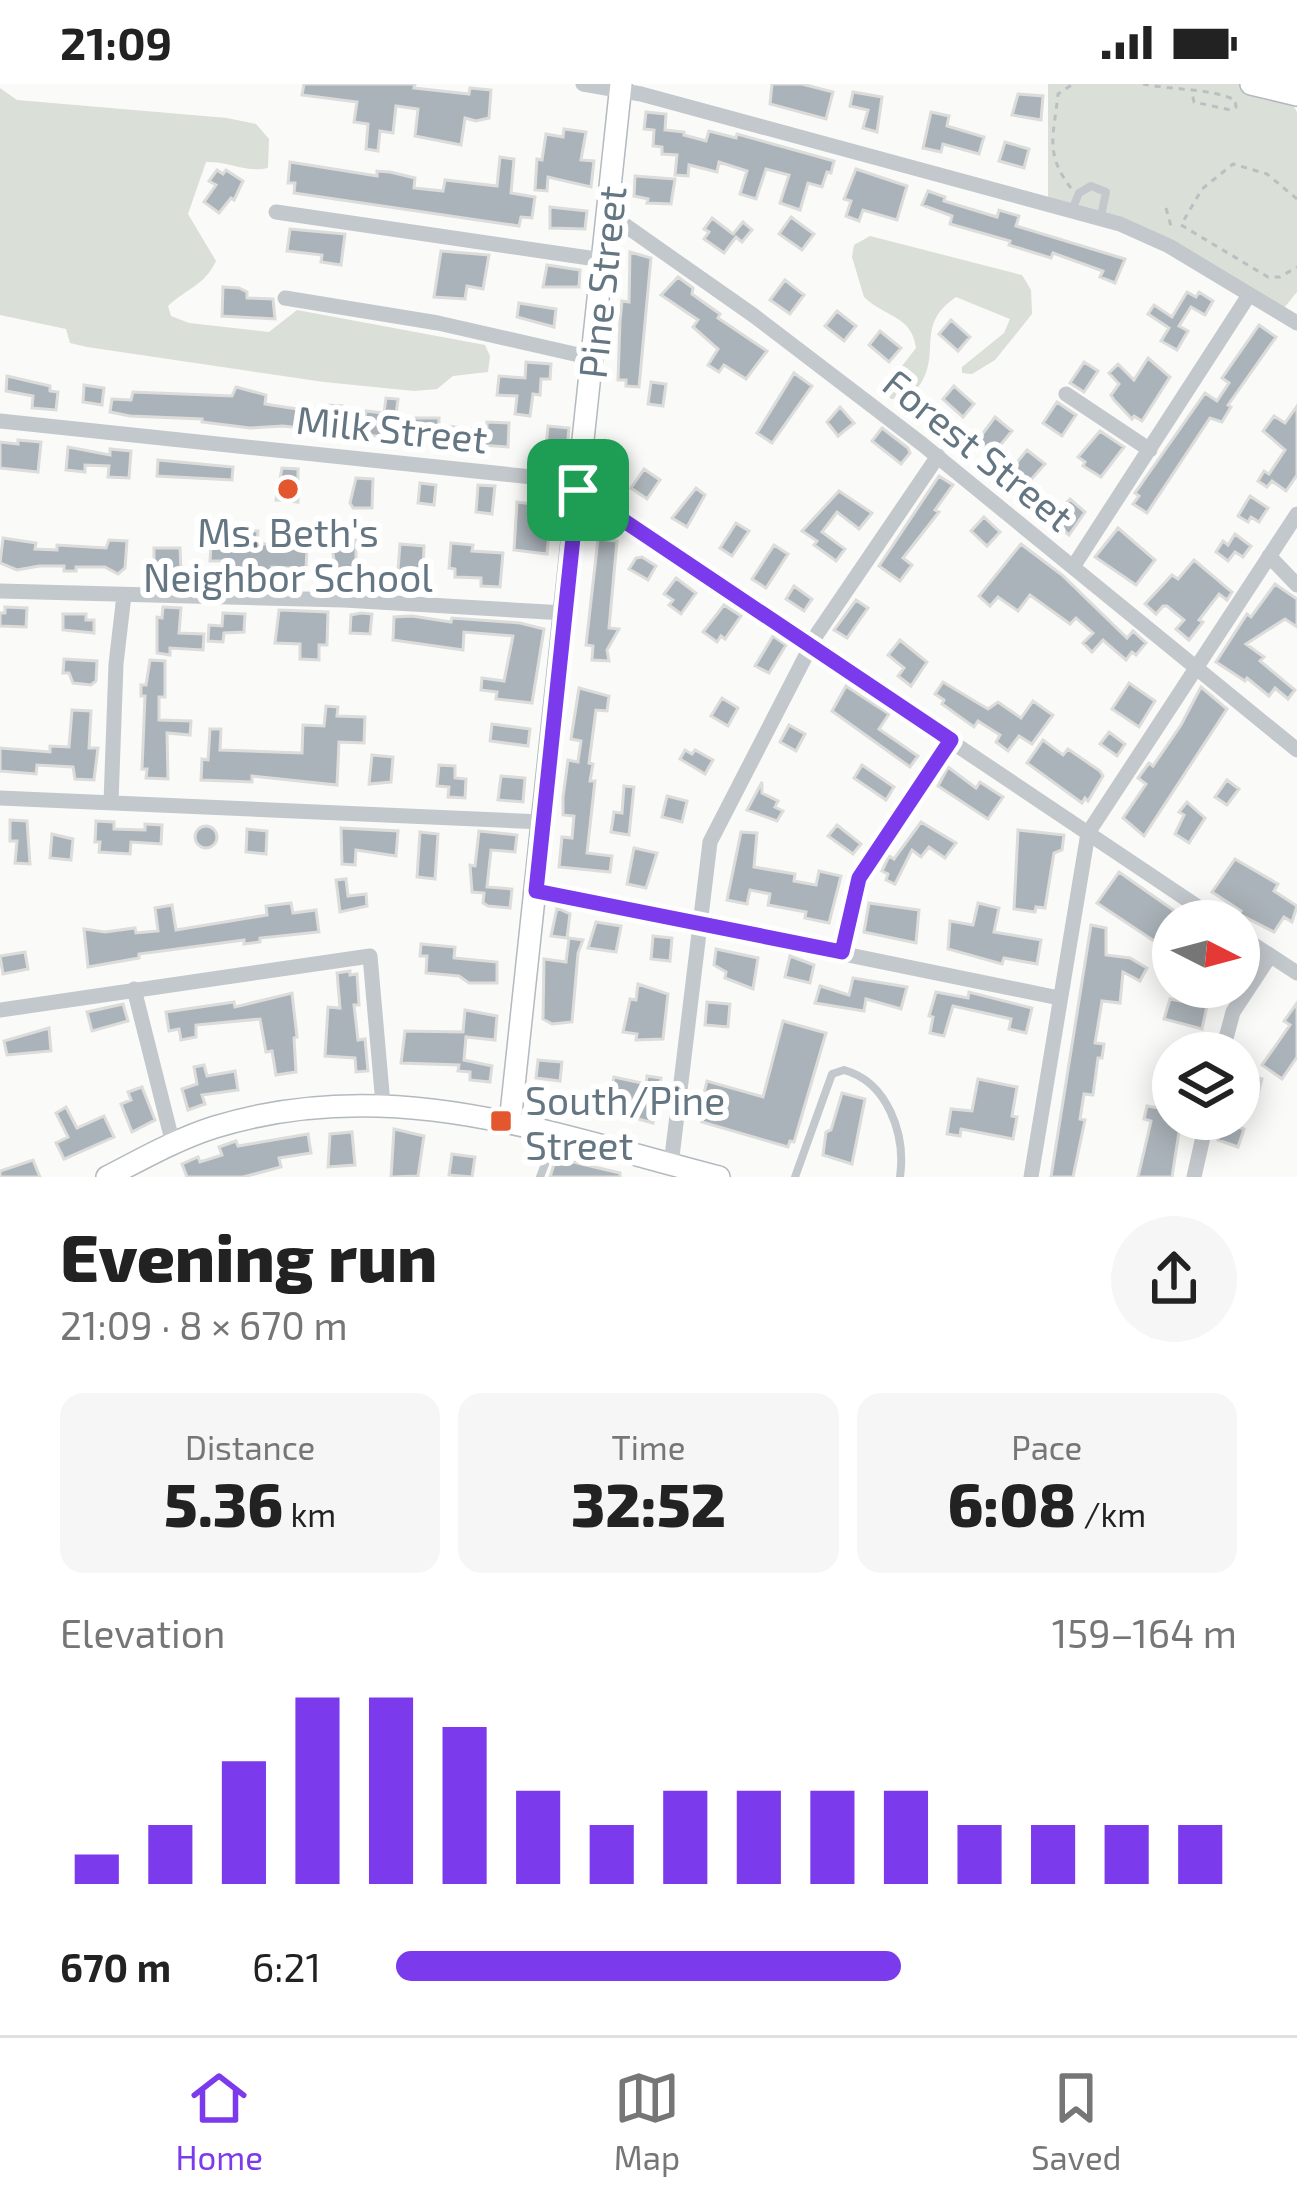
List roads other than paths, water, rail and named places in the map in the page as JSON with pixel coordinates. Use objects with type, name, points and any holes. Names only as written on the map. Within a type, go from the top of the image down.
[{"type":"street","points":[[583,84],[621,87],[1101,218],[1169,246],[1297,323]]},
{"type":"street","points":[[1251,84],[1293,100]]},
{"type":"street","name":"Pine Street","points":[[510,1123],[621,87]]},
{"type":"street","points":[[276,212],[603,260]]},
{"type":"street","name":"Forest Street","points":[[609,214],[753,315],[938,456],[1297,750]]},
{"type":"street","points":[[1073,567],[1249,295]]},
{"type":"street","points":[[284,298],[438,323],[592,358]]},
{"type":"street","points":[[1066,394],[1150,450]]},
{"type":"street","name":"Milk Street","points":[[0,421],[556,479],[1188,900]]},
{"type":"street","points":[[671,1165],[710,842],[761,735],[811,646],[938,456]]},
{"type":"street","points":[[1031,1177],[1088,833],[1297,514]]},
{"type":"street","points":[[1268,556],[1297,585]]},
{"type":"street","points":[[0,591],[344,600],[565,613]]},
{"type":"street","points":[[112,802],[116,664],[124,596]]},
{"type":"street","points":[[842,952],[859,878],[951,740]]},
{"type":"street","points":[[0,798],[543,821]]},
{"type":"street","points":[[536,891],[1059,998]]},
{"type":"street","points":[[1260,949],[1297,974]]},
{"type":"street","points":[[0,1010],[370,956],[383,1103]]},
{"type":"street","points":[[1228,1032],[1236,1006],[1270,956]]},
{"type":"street","points":[[134,989],[172,1144]]},
{"type":"street","points":[[107,1177],[137,1169],[172,1144],[211,1128],[262,1114],[337,1103],[383,1103],[510,1123],[636,1163],[671,1165],[718,1177]]},
{"type":"street","points":[[1194,1177],[1202,1140]]},
{"type":"lane","points":[[1072,210],[1079,193],[1088,186],[1105,191],[1101,218]]},
{"type":"lane","points":[[795,1177],[832,1074],[844,1070],[874,1083],[881,1096],[902,1150],[900,1177]]},
{"type":"lane","points":[[540,1177],[556,1135]]},
{"type":"place","name":"Ms. Beth's Neighbor School","points":[[288,489]]},
{"type":"place","name":"South/Pine Street","points":[[501,1121]]}]
